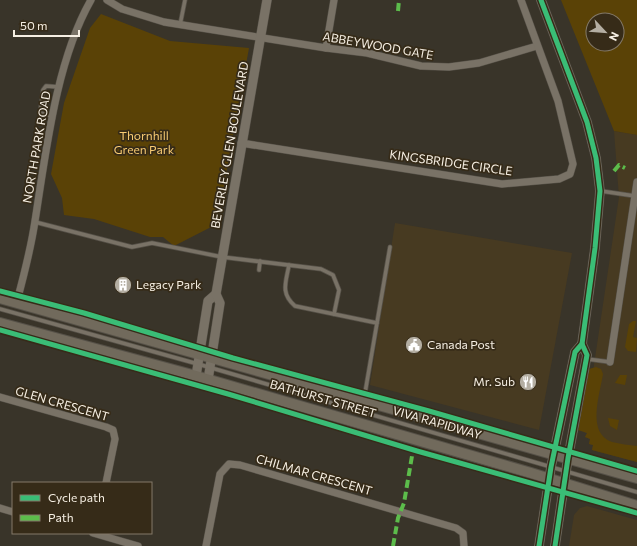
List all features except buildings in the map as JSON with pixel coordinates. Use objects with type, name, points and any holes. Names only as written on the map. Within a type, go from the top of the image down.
[{"type":"main road","name":"BATHURST STREET","points":[[0,298],[17,301],[200,353],[211,362],[364,400],[637,478]]},
{"type":"main road","name":"BATHURST STREET","points":[[0,322],[196,376],[637,506]]},
{"type":"street","name":"NORTH PARK ROAD","points":[[17,301],[35,222],[53,116],[60,87],[76,26],[91,0]]},
{"type":"street","name":"ABBEYWOOD GATE","points":[[106,0],[122,9],[164,22],[326,48],[367,53],[421,66],[449,67],[478,64],[537,46]]},
{"type":"street","name":"BEVERLEY GLEN BOULEVARD","points":[[208,380],[220,303],[216,294],[267,0]]},
{"type":"street","points":[[326,48],[334,0]]},
{"type":"street","name":"KINGSBRIDGE CIRCLE","points":[[241,143],[502,184],[558,180],[570,174],[572,164],[558,101],[521,0]]},
{"type":"street","points":[[541,0],[588,122],[596,158],[600,191],[595,248],[582,344],[587,355],[568,458],[555,546]]},
{"type":"street","points":[[610,362],[637,182]]},
{"type":"street","name":"BEVERLEY GLEN BOULEVARD","points":[[196,376],[208,301],[216,294]]},
{"type":"street","points":[[539,546],[551,467],[575,352],[582,344]]},
{"type":"street","name":"GLEN CRESCENT","points":[[0,397],[113,430],[115,439],[106,482]]},
{"type":"street","name":"CHILMAR CRESCENT","points":[[206,546],[220,474],[229,464],[240,465],[456,528],[463,533],[464,546]]},
{"type":"street","points":[[0,508],[12,512]]},
{"type":"street","points":[[98,534],[138,546]]},
{"type":"lane","points":[[180,24],[185,0]]},
{"type":"lane","points":[[53,116],[40,113],[43,90],[46,86],[60,87]]},
{"type":"lane","points":[[600,191],[635,196]]},
{"type":"lane","points":[[35,222],[132,248],[152,243],[222,257],[320,269],[333,275],[338,290],[334,314]]},
{"type":"lane","points":[[364,400],[390,247]]},
{"type":"lane","points":[[259,270],[260,261]]},
{"type":"lane","points":[[289,265],[285,290],[287,299],[295,306],[377,323]]},
{"type":"lane","name":"VIVA RAPIDWAY","points":[[0,309],[198,364],[211,362],[637,492]]},
{"type":"lane","points":[[586,358],[610,362]]},
{"type":"shaded area","points":[[614,131],[637,135],[637,462],[592,450],[593,445],[589,444],[590,439],[585,437],[587,433],[584,432],[619,197]]},
{"type":"shaded area","points":[[395,223],[572,253],[539,430],[370,385]]},
{"type":"shaded area","points":[[587,506],[637,520],[637,546],[569,546],[574,515],[580,508]]},
{"type":"green space","points":[[561,0],[637,0],[637,135],[614,131]]},
{"type":"green space","name":"Thornhill Green Park","points":[[101,14],[170,41],[249,48],[217,224],[174,246],[163,237],[150,237],[94,219],[64,215],[62,198],[51,174],[64,103],[90,28]]},
{"type":"green space","points":[[636,321],[633,337],[637,338],[636,352],[628,351],[625,347],[629,324]]},
{"type":"green space","points":[[596,367],[601,369],[603,374],[597,412],[599,430],[604,437],[612,442],[637,446],[637,462],[592,450],[593,445],[589,444],[590,439],[585,437],[587,433],[578,430],[589,369]]},
{"type":"green space","points":[[620,375],[627,375],[625,385],[615,383]]},
{"type":"green space","points":[[608,418],[619,420],[617,430],[610,426]]},
{"type":"marked path","points":[[398,11],[399,0]]},
{"type":"marked path","points":[[614,171],[619,165],[625,168]]},
{"type":"marked path","points":[[393,546],[398,518],[404,503],[412,456]]},
{"type":"cycle path","points":[[541,0],[587,122],[596,158],[600,191],[595,248],[582,344],[587,355],[568,458],[555,546]]},
{"type":"cycle path","points":[[0,291],[84,313],[233,358],[429,411],[637,471]]},
{"type":"cycle path","points":[[0,330],[228,394],[417,451],[637,513]]},
{"type":"cycle path","points":[[539,546],[551,467],[575,352],[582,344]]},
{"type":"place","name":"Legacy Park","points":[[123,285]]},
{"type":"place","name":"Canada Post","points":[[414,345]]},
{"type":"place","name":"Mr. Sub","points":[[528,382]]}]
